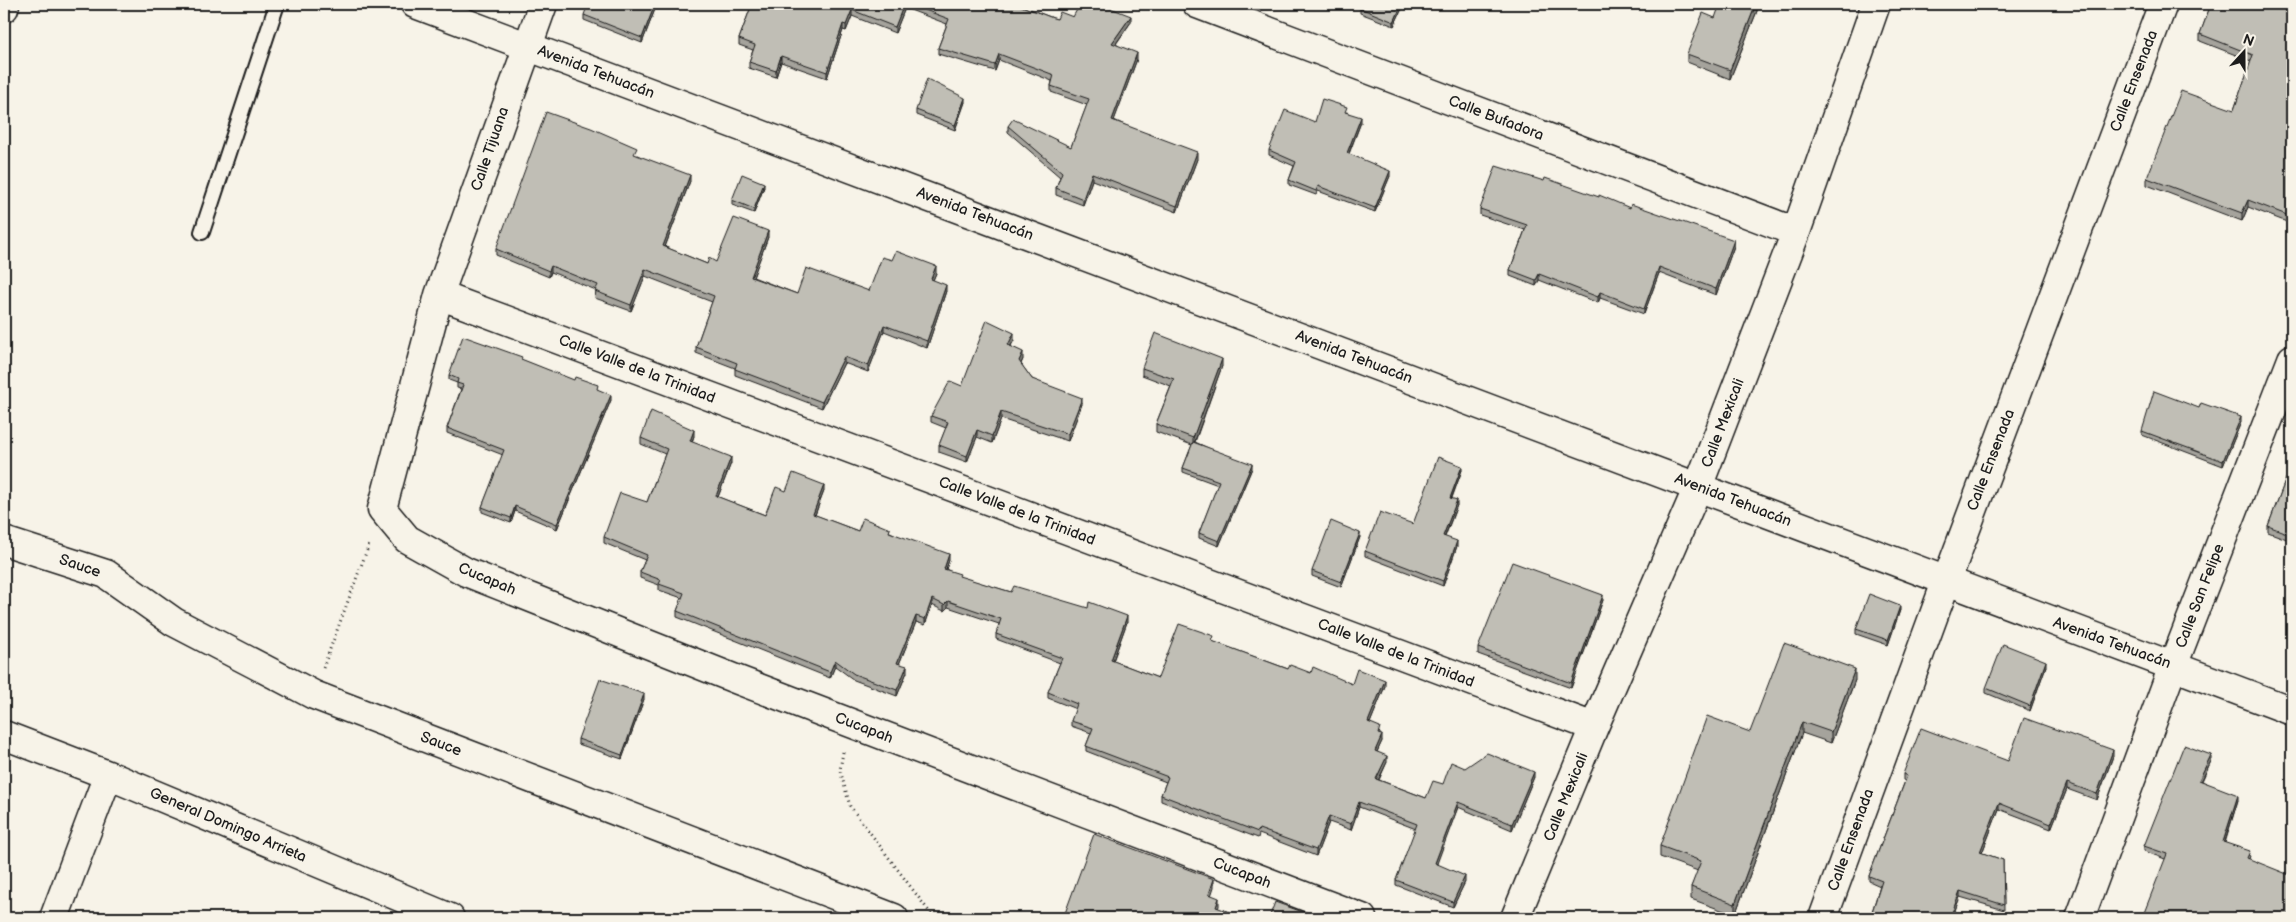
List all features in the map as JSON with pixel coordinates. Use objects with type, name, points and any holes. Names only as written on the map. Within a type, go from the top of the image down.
[{"type":"street","points":[[4,8],[5,4]]},
{"type":"street","name":"Avenida Tehuacán","points":[[415,4],[2292,711]]},
{"type":"street","name":"Calle Tijuana","points":[[382,509],[439,295],[543,4]]},
{"type":"street","name":"Calle Bufadora","points":[[1197,4],[1796,232]]},
{"type":"street","name":"Calle Mexicali","points":[[1516,918],[1594,728],[1698,487],[1796,232],[1876,4]]},
{"type":"street","name":"Calle Ensenada","points":[[1823,918],[1946,582],[2163,4]]},
{"type":"street","name":"Calle Valle de la Trinidad","points":[[439,295],[1594,728]]},
{"type":"street","name":"Calle San Felipe","points":[[2080,918],[2173,666],[2292,359]]},
{"type":"street","name":"Cucapah","points":[[382,509],[407,539],[466,572],[847,722],[1362,918]]},
{"type":"street","name":"Sauce","points":[[4,541],[106,574],[174,622],[314,695],[894,918]]},
{"type":"street","name":"General Domingo Arrieta","points":[[4,736],[108,775],[450,918]]},
{"type":"street","points":[[54,918],[108,775]]},
{"type":"lane","points":[[202,232],[277,4]]},
{"type":"path","points":[[314,695],[382,509]]},
{"type":"path","points":[[847,722],[840,770],[850,806],[934,918]]},
{"type":"building","points":[[588,4],[655,4],[642,38],[584,15]]},
{"type":"building","points":[[752,4],[904,4],[895,27],[852,10],[846,25],[843,24],[827,72],[781,56],[776,71],[749,62],[755,45],[739,39]]},
{"type":"building","points":[[909,4],[1016,4],[1057,19],[1060,12],[1073,17],[1080,4],[1100,4],[1131,16],[1112,43],[1137,53],[1112,120],[1197,152],[1177,206],[1092,173],[1083,199],[1056,188],[1062,172],[1008,126],[1013,119],[1071,147],[1089,99],[1051,86],[1054,75],[999,54],[995,65],[938,48],[949,19]]},
{"type":"building","points":[[1362,4],[1402,4],[1394,22],[1360,8]]},
{"type":"building","points":[[1720,4],[1756,4],[1730,70],[1687,54],[1703,13],[1715,18]]},
{"type":"building","points":[[2211,4],[2292,4],[2292,217],[2248,200],[2242,213],[2147,178],[2181,91],[2234,110],[2253,55],[2200,34]]},
{"type":"building","points":[[927,79],[965,98],[955,125],[916,110]]},
{"type":"building","points":[[1322,99],[1347,107],[1345,112],[1361,117],[1347,153],[1390,171],[1375,208],[1318,186],[1316,191],[1289,180],[1296,162],[1269,150],[1285,110],[1315,122]]},
{"type":"building","points":[[546,112],[591,128],[637,148],[634,154],[690,175],[663,246],[707,264],[709,258],[716,262],[734,218],[768,231],[751,277],[797,294],[806,268],[869,291],[882,257],[892,260],[896,251],[936,266],[931,279],[946,285],[927,341],[884,325],[868,366],[844,357],[822,402],[735,369],[737,363],[696,347],[714,296],[645,269],[631,305],[595,291],[598,285],[551,266],[549,271],[496,249]]},
{"type":"building","points":[[1496,166],[1544,181],[1545,178],[1599,197],[1599,195],[1630,208],[1631,204],[1734,240],[1716,289],[1659,267],[1644,309],[1600,292],[1598,297],[1539,274],[1536,280],[1510,270],[1527,225],[1480,209]]},
{"type":"building","points":[[742,174],[764,183],[754,209],[732,200]]},
{"type":"building","points":[[987,320],[1014,333],[1008,345],[1023,352],[1019,361],[1032,379],[1082,398],[1068,434],[1001,412],[992,436],[977,430],[967,456],[939,445],[948,422],[931,416],[950,381],[962,386]]},
{"type":"building","points":[[1155,333],[1222,359],[1193,438],[1156,424],[1174,379],[1142,368]]},
{"type":"building","points":[[463,336],[522,357],[521,359],[574,380],[575,377],[598,385],[597,389],[611,395],[557,524],[515,506],[511,518],[482,507],[504,450],[447,428],[463,385],[457,383],[458,379],[449,375]]},
{"type":"building","points":[[2154,391],[2199,408],[2201,403],[2241,417],[2223,461],[2142,431]]},
{"type":"building","points":[[651,411],[694,430],[690,441],[731,457],[716,496],[765,515],[776,487],[786,491],[793,473],[824,485],[813,514],[858,531],[863,518],[890,529],[889,532],[949,554],[944,569],[960,574],[959,576],[1011,592],[1014,586],[1088,608],[1089,602],[1127,616],[1111,660],[1158,678],[1179,624],[1214,636],[1212,641],[1288,669],[1290,665],[1311,673],[1313,667],[1352,684],[1357,669],[1385,680],[1368,722],[1380,727],[1378,734],[1382,735],[1375,751],[1387,756],[1376,779],[1426,798],[1433,781],[1443,784],[1451,762],[1465,768],[1487,753],[1534,772],[1512,824],[1458,802],[1435,863],[1465,876],[1453,902],[1396,880],[1417,824],[1359,802],[1351,824],[1329,816],[1316,850],[1259,829],[1258,832],[1161,795],[1168,777],[1086,746],[1093,728],[1071,721],[1077,704],[1048,692],[1062,658],[996,634],[1001,619],[948,601],[944,605],[932,599],[925,619],[916,616],[897,663],[907,666],[897,690],[854,674],[835,660],[830,672],[677,611],[684,593],[659,584],[661,580],[640,572],[647,555],[604,537],[620,493],[647,502],[667,449],[641,438]]},
{"type":"building","points":[[1193,442],[1252,464],[1219,541],[1199,533],[1219,481],[1183,468]]},
{"type":"building","points":[[1438,457],[1462,466],[1450,498],[1457,500],[1443,536],[1457,541],[1443,581],[1365,551],[1380,512],[1413,524]]},
{"type":"building","points":[[2292,463],[2292,535],[2268,526]]},
{"type":"building","points":[[1331,521],[1360,533],[1341,582],[1312,571]]},
{"type":"building","points":[[1512,562],[1603,595],[1571,683],[1478,648]]},
{"type":"building","points":[[1869,594],[1900,606],[1888,640],[1856,629]]},
{"type":"building","points":[[1784,643],[1855,669],[1831,732],[1802,722],[1735,904],[1691,887],[1701,861],[1660,846],[1707,716],[1750,732]]},
{"type":"building","points":[[2003,644],[2046,661],[2030,706],[1986,688]]},
{"type":"building","points":[[600,679],[644,694],[622,755],[578,739]]},
{"type":"building","points":[[2024,718],[2113,750],[2097,794],[2067,783],[2051,824],[1999,803],[1980,852],[2003,860],[2004,905],[1960,891],[1950,918],[1870,918],[1882,881],[1869,876],[1907,776],[1903,774],[1921,728],[2008,761]]},
{"type":"building","points":[[2184,745],[2211,755],[2199,780],[2238,795],[2223,842],[2250,851],[2247,858],[2292,876],[2292,918],[2142,918],[2167,854],[2144,846]]},
{"type":"building","points":[[1094,834],[1214,879],[1209,894],[1219,898],[1216,907],[1246,918],[1071,918],[1064,916]]},
{"type":"building","points":[[1275,902],[1319,918],[1269,918]]}]
